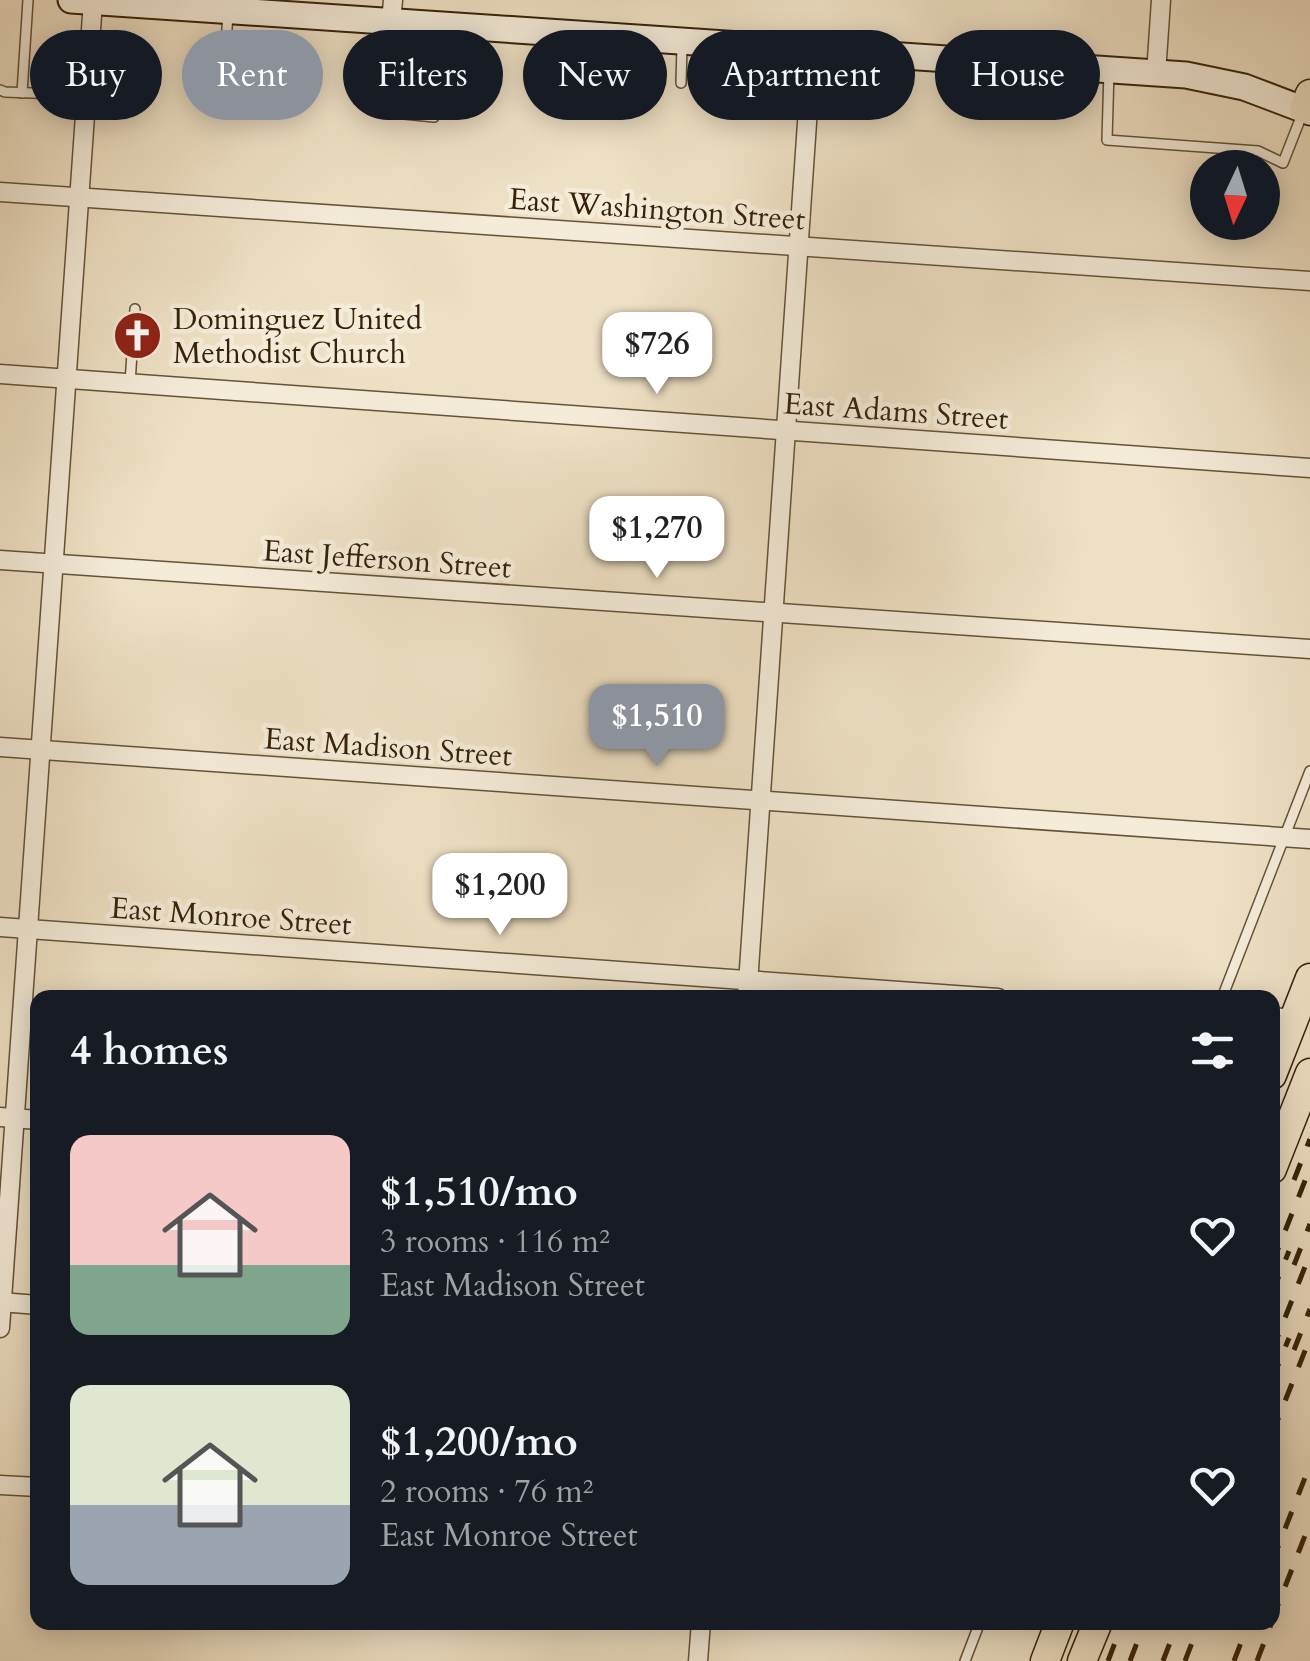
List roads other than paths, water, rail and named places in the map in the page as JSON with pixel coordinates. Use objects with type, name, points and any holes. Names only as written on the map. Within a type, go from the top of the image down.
[{"type":"main road","points":[[82,1],[228,11],[392,11],[687,42]]},
{"type":"main road","points":[[915,57],[1214,80],[1308,105]]},
{"type":"main road","points":[[1283,1018],[1310,978]]},
{"type":"main road","points":[[1280,1149],[1310,1073]]},
{"type":"main road","points":[[1045,1661],[1057,1630]]},
{"type":"main road","points":[[1082,1661],[1095,1630]]},
{"type":"street","points":[[1156,74],[1161,0]]},
{"type":"street","points":[[82,1],[83,30]]},
{"type":"street","points":[[0,1328],[7,1118],[28,929],[84,120]]},
{"type":"street","points":[[747,989],[807,120]]},
{"type":"street","name":"East Washington Street","points":[[0,192],[1310,280]]},
{"type":"street","name":"East Adams Street","points":[[0,374],[1310,468]]},
{"type":"street","name":"East Jefferson Street","points":[[0,560],[1310,649]]},
{"type":"street","name":"East Madison Street","points":[[0,747],[1310,839]]},
{"type":"street","name":"East Monroe Street","points":[[0,927],[775,990]]},
{"type":"street","points":[[1,1302],[30,1304]]},
{"type":"street","points":[[0,1485],[30,1487]]},
{"type":"street","points":[[698,1661],[700,1630]]},
{"type":"lane","points":[[22,93],[28,0]]},
{"type":"lane","points":[[227,30],[228,11]]},
{"type":"lane","points":[[680,83],[683,42]]},
{"type":"lane","points":[[1109,70],[1108,140],[1258,152],[1284,164],[1308,105]]},
{"type":"lane","points":[[0,90],[30,93]]},
{"type":"lane","points":[[130,383],[135,308]]},
{"type":"lane","points":[[1225,990],[1310,771]]},
{"type":"lane","points":[[966,1661],[977,1630]]},
{"type":"railway","points":[[1294,1180],[1310,1139]]},
{"type":"railway","points":[[1280,1244],[1310,1168]]},
{"type":"railway","points":[[1294,1265],[1310,1224]]},
{"type":"railway","points":[[1280,1273],[1289,1251]]},
{"type":"railway","points":[[1280,1331],[1310,1254]]},
{"type":"railway","points":[[1294,1350],[1310,1309]]},
{"type":"railway","points":[[1280,1360],[1289,1338]]},
{"type":"railway","points":[[1280,1414],[1310,1338]]},
{"type":"railway","points":[[1280,1542],[1310,1465]]},
{"type":"railway","points":[[1280,1600],[1310,1523]]},
{"type":"railway","points":[[1108,1661],[1120,1630]]},
{"type":"railway","points":[[1130,1661],[1142,1630]]},
{"type":"railway","points":[[1163,1661],[1175,1630]]},
{"type":"railway","points":[[1185,1661],[1197,1630]]},
{"type":"railway","points":[[1234,1661],[1246,1630]]},
{"type":"railway","points":[[1257,1661],[1269,1630]]},
{"type":"place","name":"Dominguez United Methodist Church","points":[[138,336]]}]
